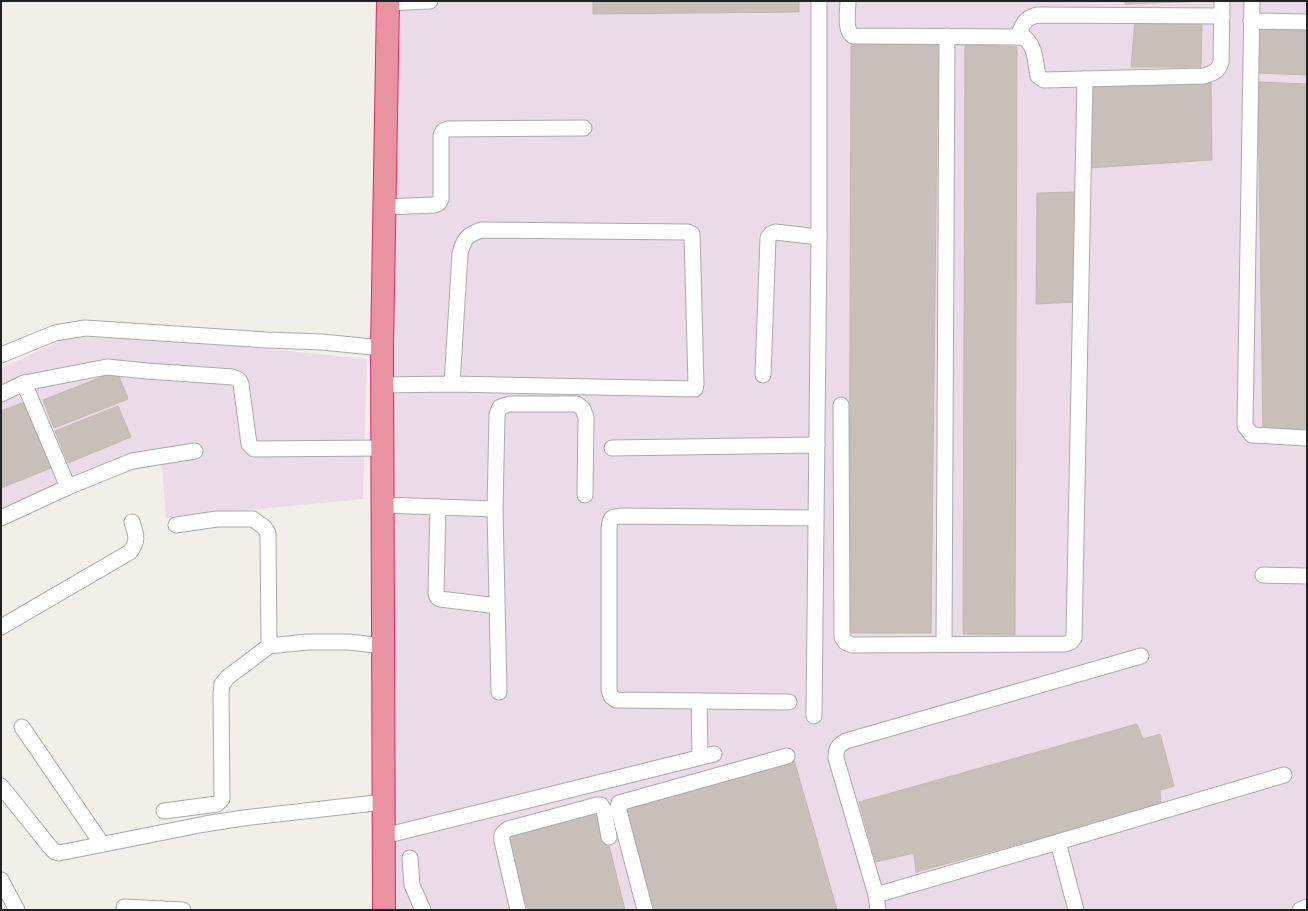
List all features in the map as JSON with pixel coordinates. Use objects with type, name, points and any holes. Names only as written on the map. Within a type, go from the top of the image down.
[{"type":"highway","points":[[384,910],[384,802],[370,645],[383,505],[382,348],[388,2]]},
{"type":"lane","points":[[388,2],[430,1]]},
{"type":"lane","points":[[814,716],[819,237],[818,1]]},
{"type":"lane","points":[[848,1],[848,27],[849,32],[853,36],[1024,37],[1030,42],[1036,60],[1038,76],[1044,80],[1204,76],[1214,72],[1220,66],[1221,62],[1222,1]]},
{"type":"lane","points":[[1252,1],[1245,426],[1252,435],[1307,438]]},
{"type":"lane","points":[[1018,37],[1025,20],[1029,17],[1038,15],[1222,16]]},
{"type":"lane","points":[[1251,22],[1307,22]]},
{"type":"lane","points":[[944,644],[947,36]]},
{"type":"lane","points":[[841,405],[842,637],[845,642],[852,644],[1065,644],[1071,642],[1074,638],[1085,79]]},
{"type":"lane","points":[[384,207],[434,205],[438,203],[441,199],[440,135],[447,129],[584,128]]},
{"type":"lane","points":[[382,386],[452,384],[695,389],[692,234],[688,232],[481,230],[473,233],[467,237],[463,243],[460,253],[452,384]]},
{"type":"lane","points":[[763,375],[768,238],[775,232],[819,237]]},
{"type":"lane","points":[[1,355],[55,333],[85,328],[267,340],[322,342],[382,348]]},
{"type":"lane","points":[[1,394],[24,383],[107,367],[233,377],[239,380],[241,384],[249,444],[254,449],[382,448]]},
{"type":"lane","points":[[24,383],[68,486]]},
{"type":"lane","points":[[499,692],[495,509],[497,415],[500,407],[509,404],[576,404],[583,409],[586,416],[584,495]]},
{"type":"lane","points":[[612,448],[817,445]]},
{"type":"lane","points":[[1,518],[68,486],[132,461],[196,451]]},
{"type":"lane","points":[[383,505],[495,509]]},
{"type":"lane","points":[[438,507],[437,597],[440,599],[497,606]]},
{"type":"lane","points":[[789,702],[616,700],[611,696],[609,690],[609,530],[611,518],[621,516],[816,518]]},
{"type":"lane","points":[[176,525],[217,519],[253,519],[264,527],[268,533],[269,646]]},
{"type":"lane","points":[[1,627],[130,552],[135,545],[137,538],[132,522]]},
{"type":"lane","points":[[1263,575],[1307,576]]},
{"type":"lane","points":[[164,811],[217,804],[222,799],[221,693],[222,684],[228,677],[269,646],[308,642],[349,642],[370,645]]},
{"type":"lane","points":[[1141,656],[840,744],[836,750],[836,758],[877,903],[1058,842],[1284,775]]},
{"type":"lane","points":[[384,836],[707,755],[699,701]]},
{"type":"lane","points":[[22,727],[102,844]]},
{"type":"lane","points":[[645,910],[618,808],[619,803],[788,756]]},
{"type":"lane","points":[[1,786],[55,852],[64,853],[205,824],[243,818],[384,802]]},
{"type":"lane","points":[[518,910],[502,841],[501,835],[503,832],[508,829],[601,805],[604,810],[609,837]]},
{"type":"lane","points":[[1058,842],[1076,910]]},
{"type":"lane","points":[[410,858],[412,885],[423,910]]},
{"type":"lane","points":[[1,880],[16,910]]},
{"type":"lane","points":[[124,907],[183,910]]},
{"type":"lane","points":[[1300,910],[1307,908]]},
{"type":"shaded area","points":[[400,1],[1307,1],[1307,910],[387,910],[385,849]]},
{"type":"shaded area","points":[[69,337],[171,339],[367,359],[363,499],[166,518],[162,464],[111,476],[1,524],[1,368]]},
{"type":"building","points":[[593,1],[799,1],[799,12],[593,14]]},
{"type":"building","points":[[1125,1],[1209,1],[1125,4]]},
{"type":"building","points":[[1135,20],[1202,22],[1201,67],[1131,67]]},
{"type":"building","points":[[1258,25],[1307,26],[1307,75],[1259,73]]},
{"type":"building","points":[[851,41],[938,42],[931,633],[849,633]]},
{"type":"building","points":[[965,44],[1017,47],[1015,635],[963,634]]},
{"type":"building","points":[[1211,79],[1212,160],[1088,168],[1090,84]]},
{"type":"building","points":[[1258,82],[1307,84],[1307,431],[1263,435]]},
{"type":"building","points":[[1075,192],[1076,302],[1036,304],[1037,193]]},
{"type":"building","points":[[117,371],[128,399],[54,428],[43,400]]},
{"type":"building","points":[[25,402],[51,468],[1,488],[1,411]]},
{"type":"building","points":[[118,406],[131,437],[68,463],[55,431]]},
{"type":"building","points":[[1137,724],[1143,739],[1160,734],[1174,786],[1160,790],[1161,805],[916,872],[914,853],[876,862],[859,802]]},
{"type":"building","points":[[794,760],[837,910],[647,910],[618,804]]},
{"type":"building","points":[[600,809],[625,910],[528,910],[506,834]]}]
